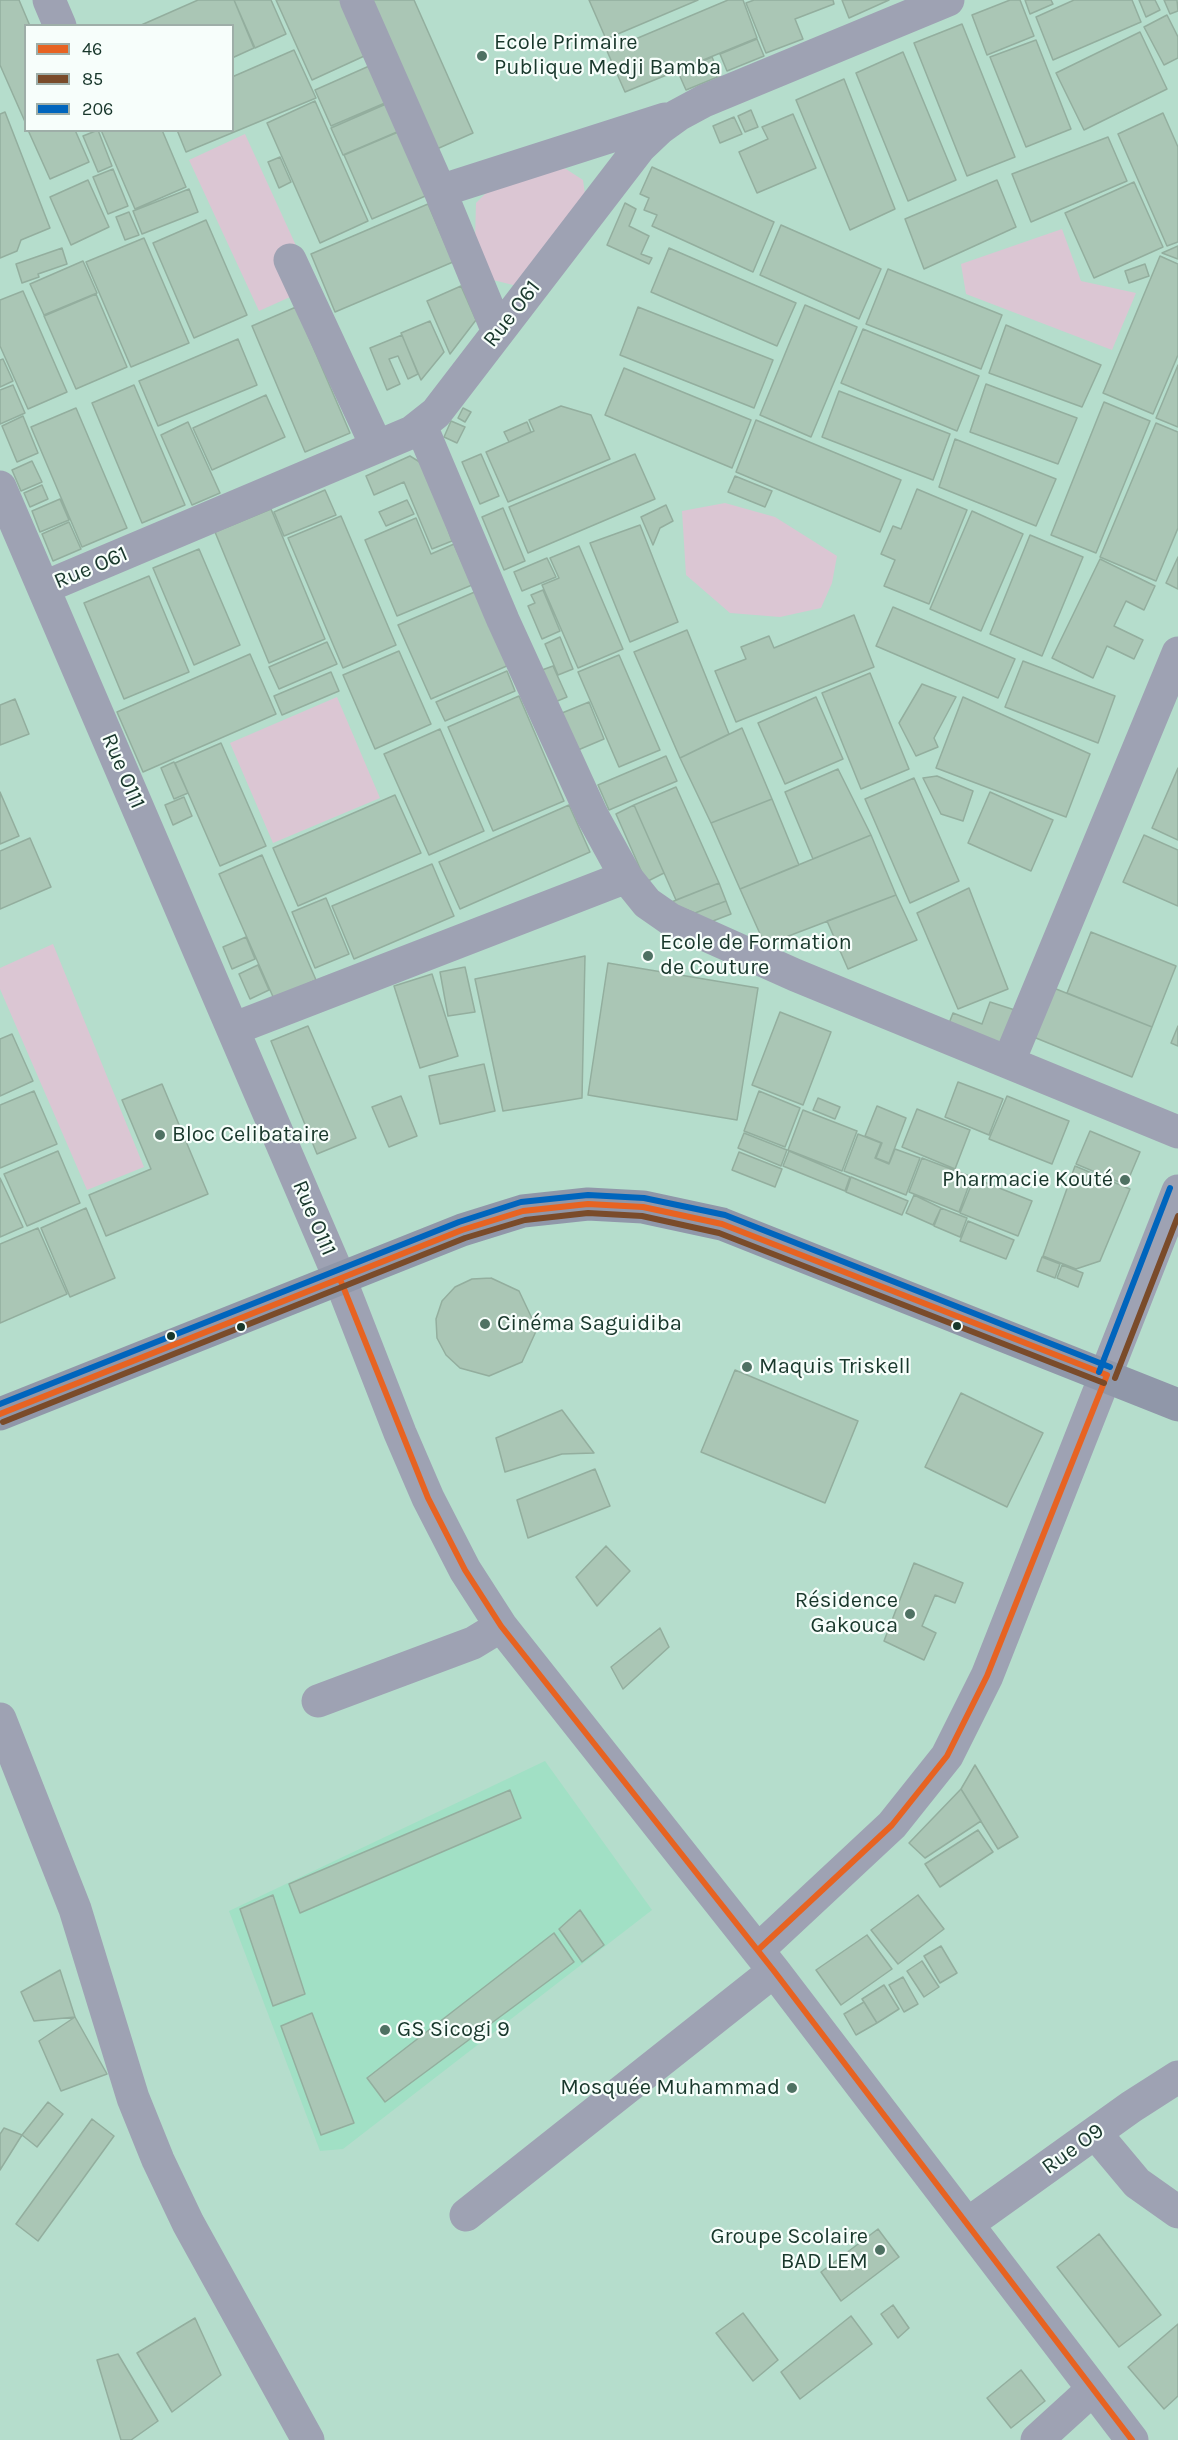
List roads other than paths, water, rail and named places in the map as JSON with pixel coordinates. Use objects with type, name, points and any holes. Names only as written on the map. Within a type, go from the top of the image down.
[{"type":"main road","points":[[0,1414],[462,1230],[523,1211],[588,1204],[643,1207],[722,1224],[1178,1405]]},
{"type":"street","points":[[49,0],[59,24]]},
{"type":"street","points":[[356,0],[440,191],[498,332]]},
{"type":"street","name":"Rue O61","points":[[45,587],[377,447],[421,426],[436,413],[640,147],[678,114],[704,101],[948,0]]},
{"type":"street","points":[[440,191],[678,114]]},
{"type":"street","points":[[290,260],[377,447]]},
{"type":"street","points":[[421,426],[503,620],[592,814],[626,878],[647,903],[670,919],[795,975],[1178,1132]]},
{"type":"street","name":"Rue O111","points":[[0,487],[45,587],[340,1279],[428,1498],[465,1570],[501,1626],[766,1960],[969,2223],[1132,2440]]},
{"type":"street","points":[[1009,1061],[1178,653]]},
{"type":"street","points":[[233,1029],[626,878]]},
{"type":"street","points":[[466,2215],[766,1960],[892,1825],[947,1756],[987,1676],[1178,1191]]},
{"type":"street","points":[[318,1701],[473,1643],[501,1626]]},
{"type":"street","points":[[0,1719],[75,1909],[133,2098],[154,2150],[188,2223],[299,2436]]},
{"type":"street","name":"Rue O9","points":[[969,2223],[1131,2107],[1178,2077]]},
{"type":"street","points":[[1096,2134],[1137,2183],[1178,2212]]},
{"type":"street","points":[[1037,2440],[1094,2389]]},
{"type":"place","name":"Ecole Primaire Publique Medji Bamba","points":[[482,56]]},
{"type":"place","name":"Ecole de Formation de Couture","points":[[648,956]]},
{"type":"place","name":"Bloc Celibataire","points":[[160,1135]]},
{"type":"place","name":"Pharmacie Kouté","points":[[1125,1180]]},
{"type":"place","name":"Cinéma Saguidiba","points":[[485,1324]]},
{"type":"place","name":"Maquis Triskell","points":[[747,1367]]},
{"type":"place","name":"Résidence Gakouca","points":[[910,1614]]},
{"type":"place","name":"GS Sicogi 9","points":[[385,2030]]},
{"type":"place","name":"Mosquée Muhammad","points":[[792,2088]]},
{"type":"place","name":"Groupe Scolaire BAD LEM","points":[[880,2250]]}]
